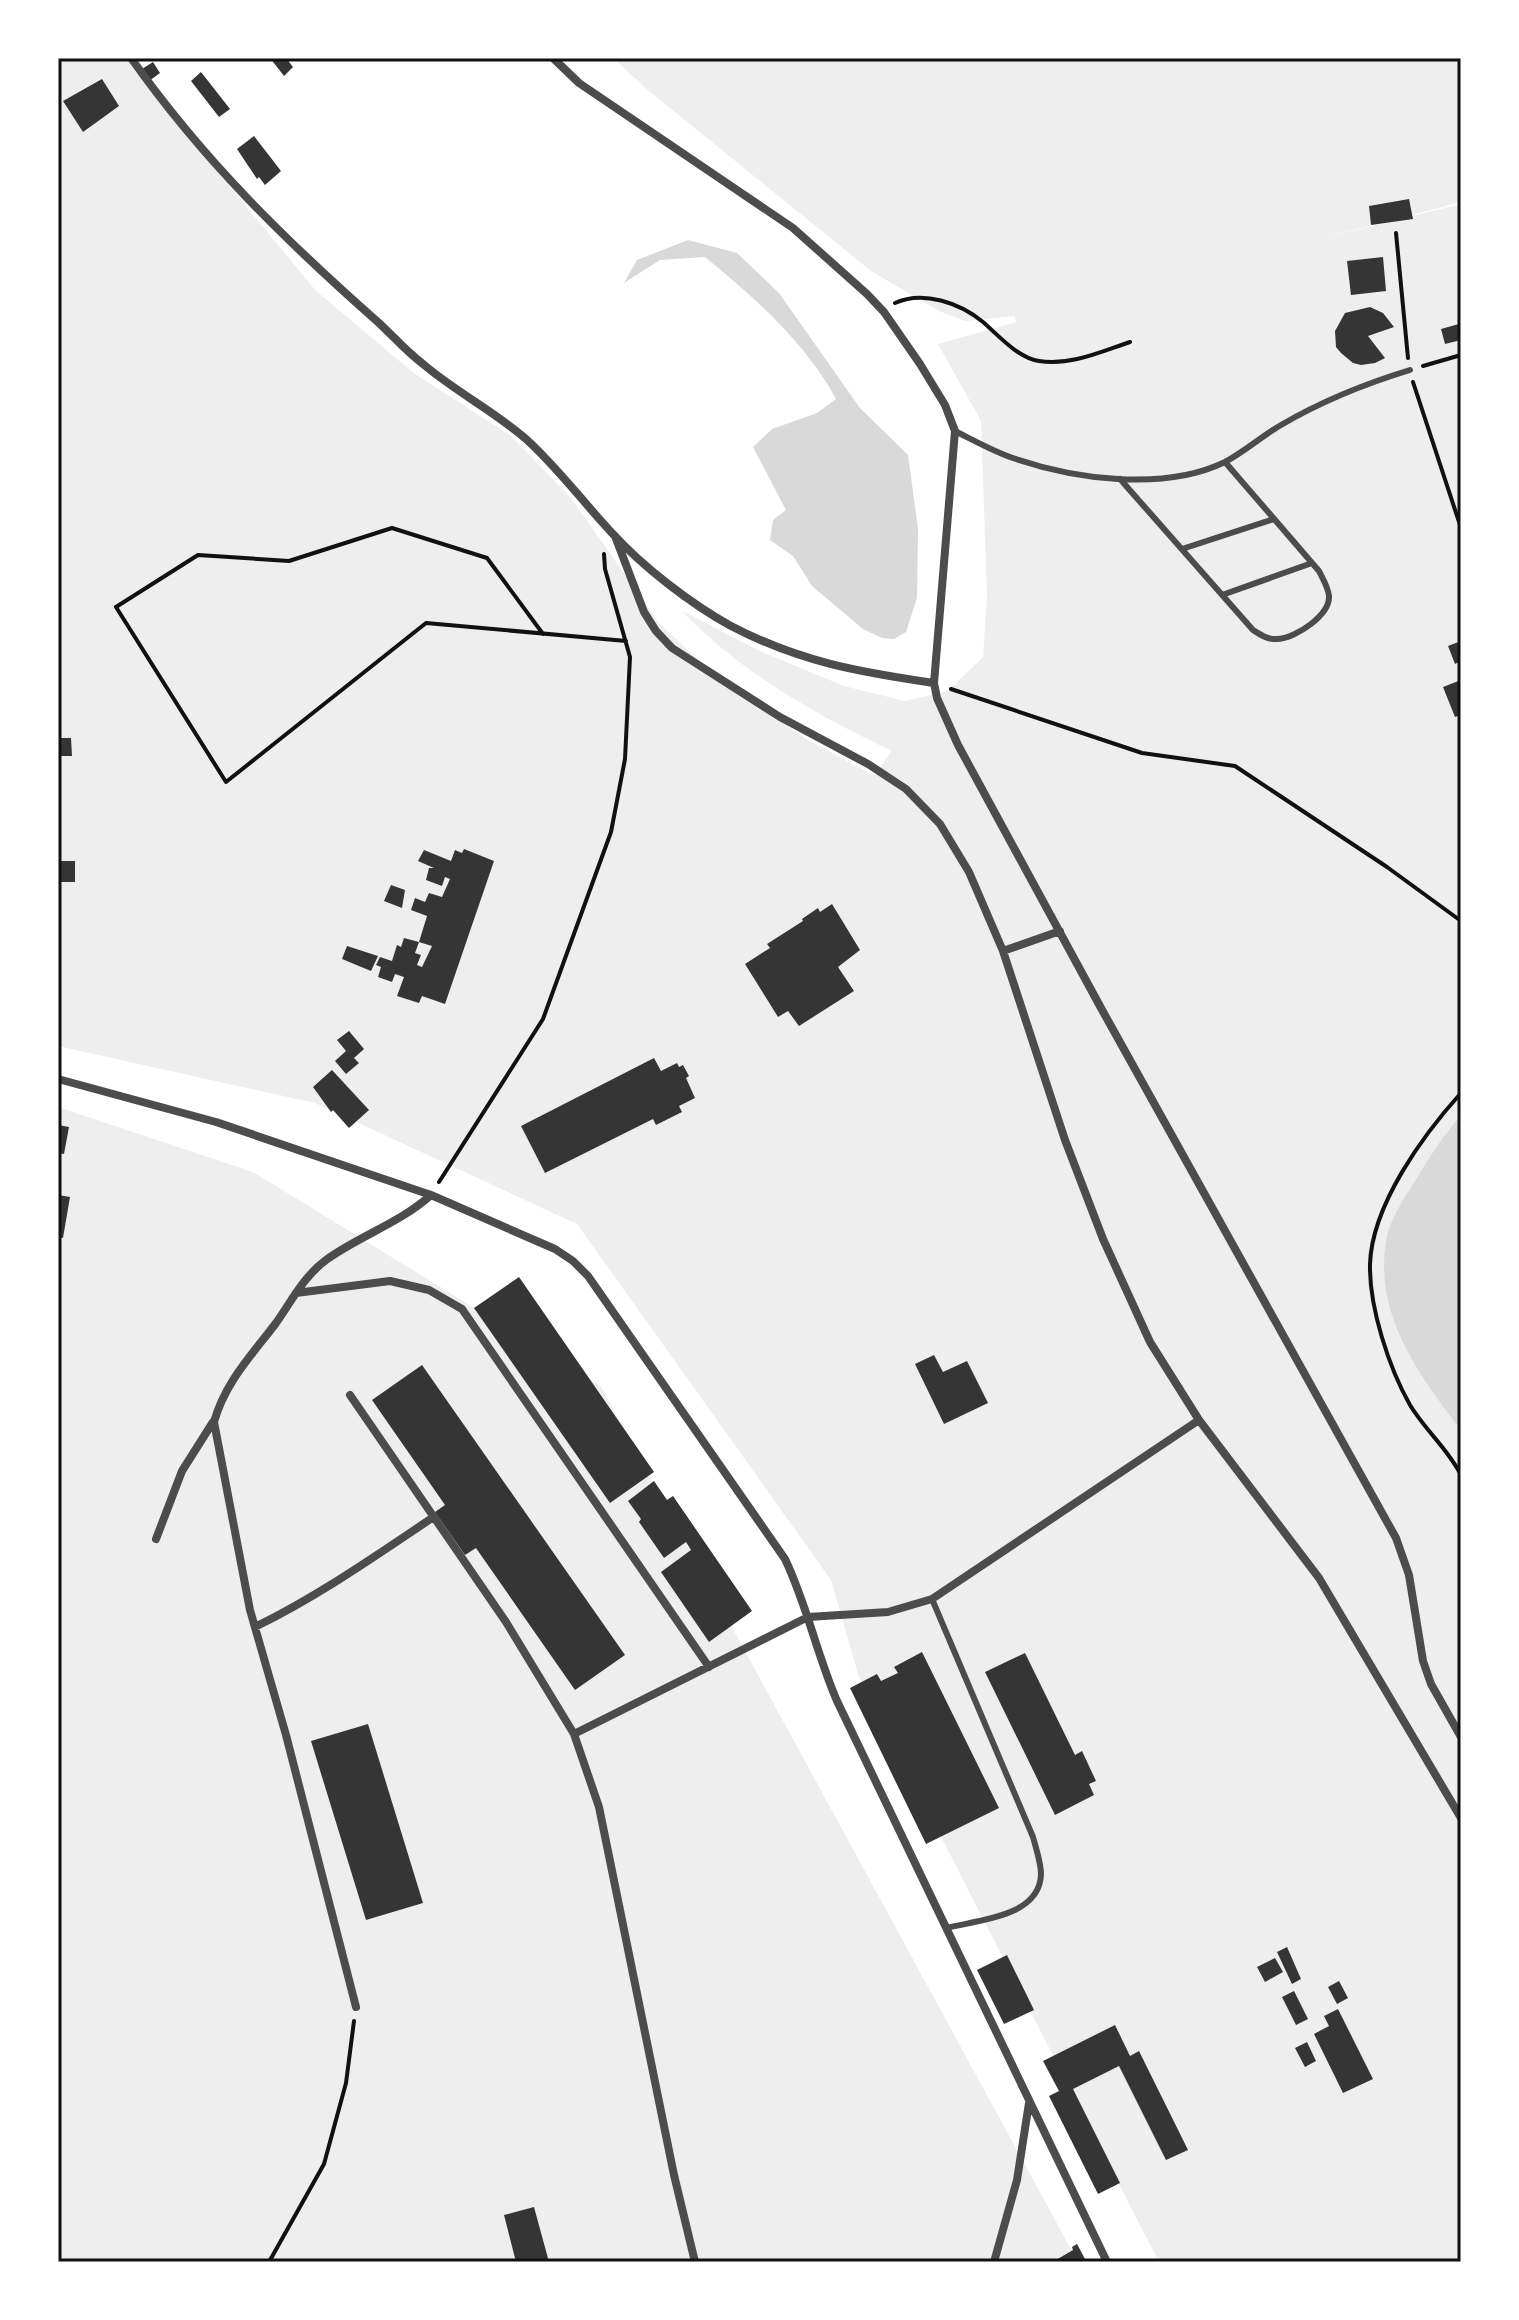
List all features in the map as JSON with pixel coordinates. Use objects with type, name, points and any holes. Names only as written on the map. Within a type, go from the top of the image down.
[{"type":"street","points":[[131,58],[169,110],[280,235],[424,366],[484,406],[526,440],[615,536],[679,592],[730,625],[793,654],[843,669],[934,683]]},
{"type":"street","points":[[553,58],[579,83],[793,228],[829,258],[884,312],[945,405],[955,431],[934,683],[937,698],[946,721],[1060,931],[1396,1538],[1409,1575],[1423,1661],[1431,1684],[1461,1737]]},
{"type":"street","points":[[615,536],[644,612],[672,648],[780,717],[868,764],[906,789],[940,824],[969,872],[1003,951],[1065,1140],[1103,1239],[1150,1342],[1199,1420],[1319,1578],[1461,1818]]},
{"type":"street","points":[[1003,951],[1060,931]]},
{"type":"street","points":[[58,1079],[216,1122],[431,1195],[555,1249],[588,1276],[785,1559],[799,1587],[816,1649],[837,1701],[1107,2262]]},
{"type":"street","points":[[156,1539],[182,1471],[214,1422],[221,1398],[238,1370],[296,1293],[323,1262],[409,1212],[431,1195]]},
{"type":"street","points":[[296,1293],[390,1281],[429,1290],[462,1309],[709,1667]]},
{"type":"street","points":[[350,1395],[506,1622],[574,1734],[599,1807],[674,2175],[695,2262]]},
{"type":"street","points":[[574,1734],[808,1617],[888,1612],[932,1599],[1199,1420]]},
{"type":"street","points":[[214,1422],[255,1627],[356,2007]]},
{"type":"street","points":[[255,1627],[333,1585],[432,1518]]},
{"type":"street","points":[[994,2262],[1017,2180],[1029,2101]]},
{"type":"lane","points":[[955,431],[1009,456],[1057,470],[1120,479],[1188,475],[1225,462],[1317,404],[1361,384],[1410,370]]},
{"type":"lane","points":[[1120,479],[1253,630],[1266,638],[1292,636],[1325,611],[1330,598],[1327,586],[1312,563],[1225,462]]},
{"type":"lane","points":[[1182,549],[1274,519]]},
{"type":"lane","points":[[1222,595],[1312,563]]},
{"type":"lane","points":[[932,1599],[1033,1837],[1041,1874],[1034,1897],[1019,1909],[946,1928]]},
{"type":"path","points":[[1396,233],[1410,370],[1461,528]]},
{"type":"path","points":[[884,312],[907,298],[945,302],[978,318],[1009,344],[1038,361],[1064,362],[1130,342]]},
{"type":"path","points":[[1410,370],[1461,355]]},
{"type":"path","points":[[543,634],[487,558],[392,528],[289,561],[198,555],[116,607],[226,782],[426,623],[543,634],[626,641]]},
{"type":"path","points":[[431,1195],[543,1019],[611,832],[625,759],[630,657],[605,569],[604,554]]},
{"type":"path","points":[[934,683],[1142,753],[1235,766],[1387,867],[1461,921]]},
{"type":"path","points":[[1461,1093],[1403,1169],[1376,1231],[1370,1265],[1378,1318],[1400,1383],[1411,1407],[1461,1475]]},
{"type":"path","points":[[269,2262],[324,2164],[346,2083],[356,2007]]},
{"type":"shaded area","points":[[58,58],[124,58],[316,291],[415,374],[510,435],[571,498],[659,623],[711,672],[806,739],[875,776],[891,751],[834,722],[754,673],[682,611],[762,652],[844,686],[905,701],[948,691],[983,657],[987,596],[981,421],[938,344],[1017,322],[1014,316],[965,321],[939,311],[871,271],[649,91],[613,58],[1461,58],[1461,202],[1315,240],[1461,204],[1461,2262],[1159,2262],[859,1677],[831,1580],[577,1224],[315,1103],[58,1046]]},
{"type":"shaded area","points":[[688,240],[737,253],[779,293],[860,408],[908,455],[918,529],[917,598],[906,632],[894,639],[882,638],[863,629],[812,586],[793,556],[770,540],[773,520],[786,510],[753,447],[772,429],[817,413],[836,399],[810,359],[760,305],[705,257],[660,260],[624,283],[637,260]]},
{"type":"shaded area","points":[[58,1107],[253,1172],[600,1385],[1078,2262],[58,2262]]},
{"type":"shaded area","points":[[1461,1116],[1461,1430],[1430,1388],[1403,1343],[1393,1319],[1384,1269],[1386,1242],[1395,1215],[1433,1153]]},
{"type":"building","points":[[270,58],[286,58],[293,67],[284,76]]},
{"type":"building","points":[[153,62],[160,73],[149,81],[142,69]]},
{"type":"building","points":[[201,72],[230,109],[219,117],[191,81]]},
{"type":"building","points":[[102,79],[119,106],[83,132],[63,101]]},
{"type":"building","points":[[254,136],[281,171],[265,185],[259,177],[257,179],[237,149]]},
{"type":"building","points":[[1409,199],[1413,219],[1371,225],[1369,206]]},
{"type":"building","points":[[1383,257],[1386,291],[1351,295],[1347,261]]},
{"type":"building","points":[[1370,307],[1383,313],[1394,327],[1368,336],[1385,358],[1361,365],[1353,363],[1336,347],[1335,331],[1345,313]]},
{"type":"building","points":[[1459,324],[1461,340],[1445,344],[1441,329]]},
{"type":"building","points":[[1461,641],[1461,661],[1455,664],[1448,646]]},
{"type":"building","points":[[1461,680],[1461,715],[1455,717],[1443,687]]},
{"type":"building","points":[[58,738],[71,738],[72,756],[58,756]]},
{"type":"building","points":[[464,849],[494,861],[445,1004],[422,996],[419,1003],[397,996],[404,977],[395,974],[392,982],[378,977],[381,967],[376,965],[380,957],[392,961],[397,945],[401,947],[404,938],[419,942],[427,916],[411,910],[415,898],[425,902],[429,893],[442,897],[450,879],[445,877],[442,886],[426,880],[429,868],[434,868],[418,861],[424,850],[451,861],[455,850],[462,853]],"holes":[[[419,942],[432,946],[422,967],[417,965],[421,955],[415,953]]]},
{"type":"building","points":[[58,861],[75,861],[75,882],[58,882]]},
{"type":"building","points":[[391,885],[405,890],[402,908],[384,901]]},
{"type":"building","points":[[832,904],[860,950],[838,967],[854,991],[799,1026],[788,1011],[778,1017],[745,964],[770,948],[767,944],[802,919],[818,908],[820,912]]},
{"type":"building","points":[[347,946],[378,956],[371,971],[342,959]]},
{"type":"building","points":[[349,1031],[364,1049],[354,1058],[359,1063],[346,1074],[335,1061],[346,1051],[337,1040]]},
{"type":"building","points":[[654,1058],[661,1071],[677,1063],[679,1067],[683,1065],[689,1076],[686,1078],[695,1098],[679,1106],[682,1112],[656,1125],[653,1119],[545,1173],[521,1126]]},
{"type":"building","points":[[332,1070],[369,1110],[349,1128],[333,1110],[331,1112],[313,1087]]},
{"type":"building","points":[[58,1125],[69,1127],[64,1154],[58,1153]]},
{"type":"building","points":[[58,1195],[70,1197],[63,1238],[58,1237]]},
{"type":"building","points":[[519,1277],[654,1472],[610,1503],[474,1308]]},
{"type":"building","points":[[934,1355],[943,1372],[967,1361],[988,1403],[944,1424],[915,1364]]},
{"type":"building","points":[[422,1365],[625,1655],[575,1690],[476,1548],[465,1555],[435,1512],[445,1505],[372,1400]]},
{"type":"building","points":[[654,1481],[667,1500],[673,1496],[752,1611],[709,1642],[661,1572],[691,1550],[686,1542],[664,1558],[628,1501]]},
{"type":"building","points":[[922,1652],[999,1808],[926,1844],[850,1688],[877,1674],[881,1681],[898,1673],[894,1667]]},
{"type":"building","points":[[1025,1653],[1075,1755],[1082,1751],[1096,1781],[1089,1784],[1094,1795],[1055,1815],[985,1672]]},
{"type":"building","points":[[368,1724],[423,1903],[366,1920],[311,1741]]},
{"type":"building","points":[[1287,1947],[1301,1979],[1292,1984],[1277,1952]]},
{"type":"building","points":[[1007,1955],[1034,2010],[1004,2024],[977,1970]]},
{"type":"building","points":[[1275,1958],[1283,1972],[1265,1982],[1257,1967]]},
{"type":"building","points":[[1339,1981],[1348,1998],[1337,2004],[1328,1987]]},
{"type":"building","points":[[1294,1991],[1308,2019],[1296,2025],[1282,1997]]},
{"type":"building","points":[[1338,2009],[1373,2079],[1343,2093],[1314,2034],[1329,2026],[1324,2016]]},
{"type":"building","points":[[1115,2025],[1130,2056],[1139,2051],[1188,2150],[1166,2160],[1119,2066],[1073,2089],[1120,2183],[1098,2194],[1049,2096],[1059,2091],[1043,2061]]},
{"type":"building","points":[[1307,2042],[1316,2061],[1305,2067],[1295,2048]]},
{"type":"building","points":[[534,2207],[549,2262],[516,2262],[504,2215]]},
{"type":"building","points":[[1077,2244],[1085,2259],[1082,2262],[1057,2262],[1056,2260]]}]
